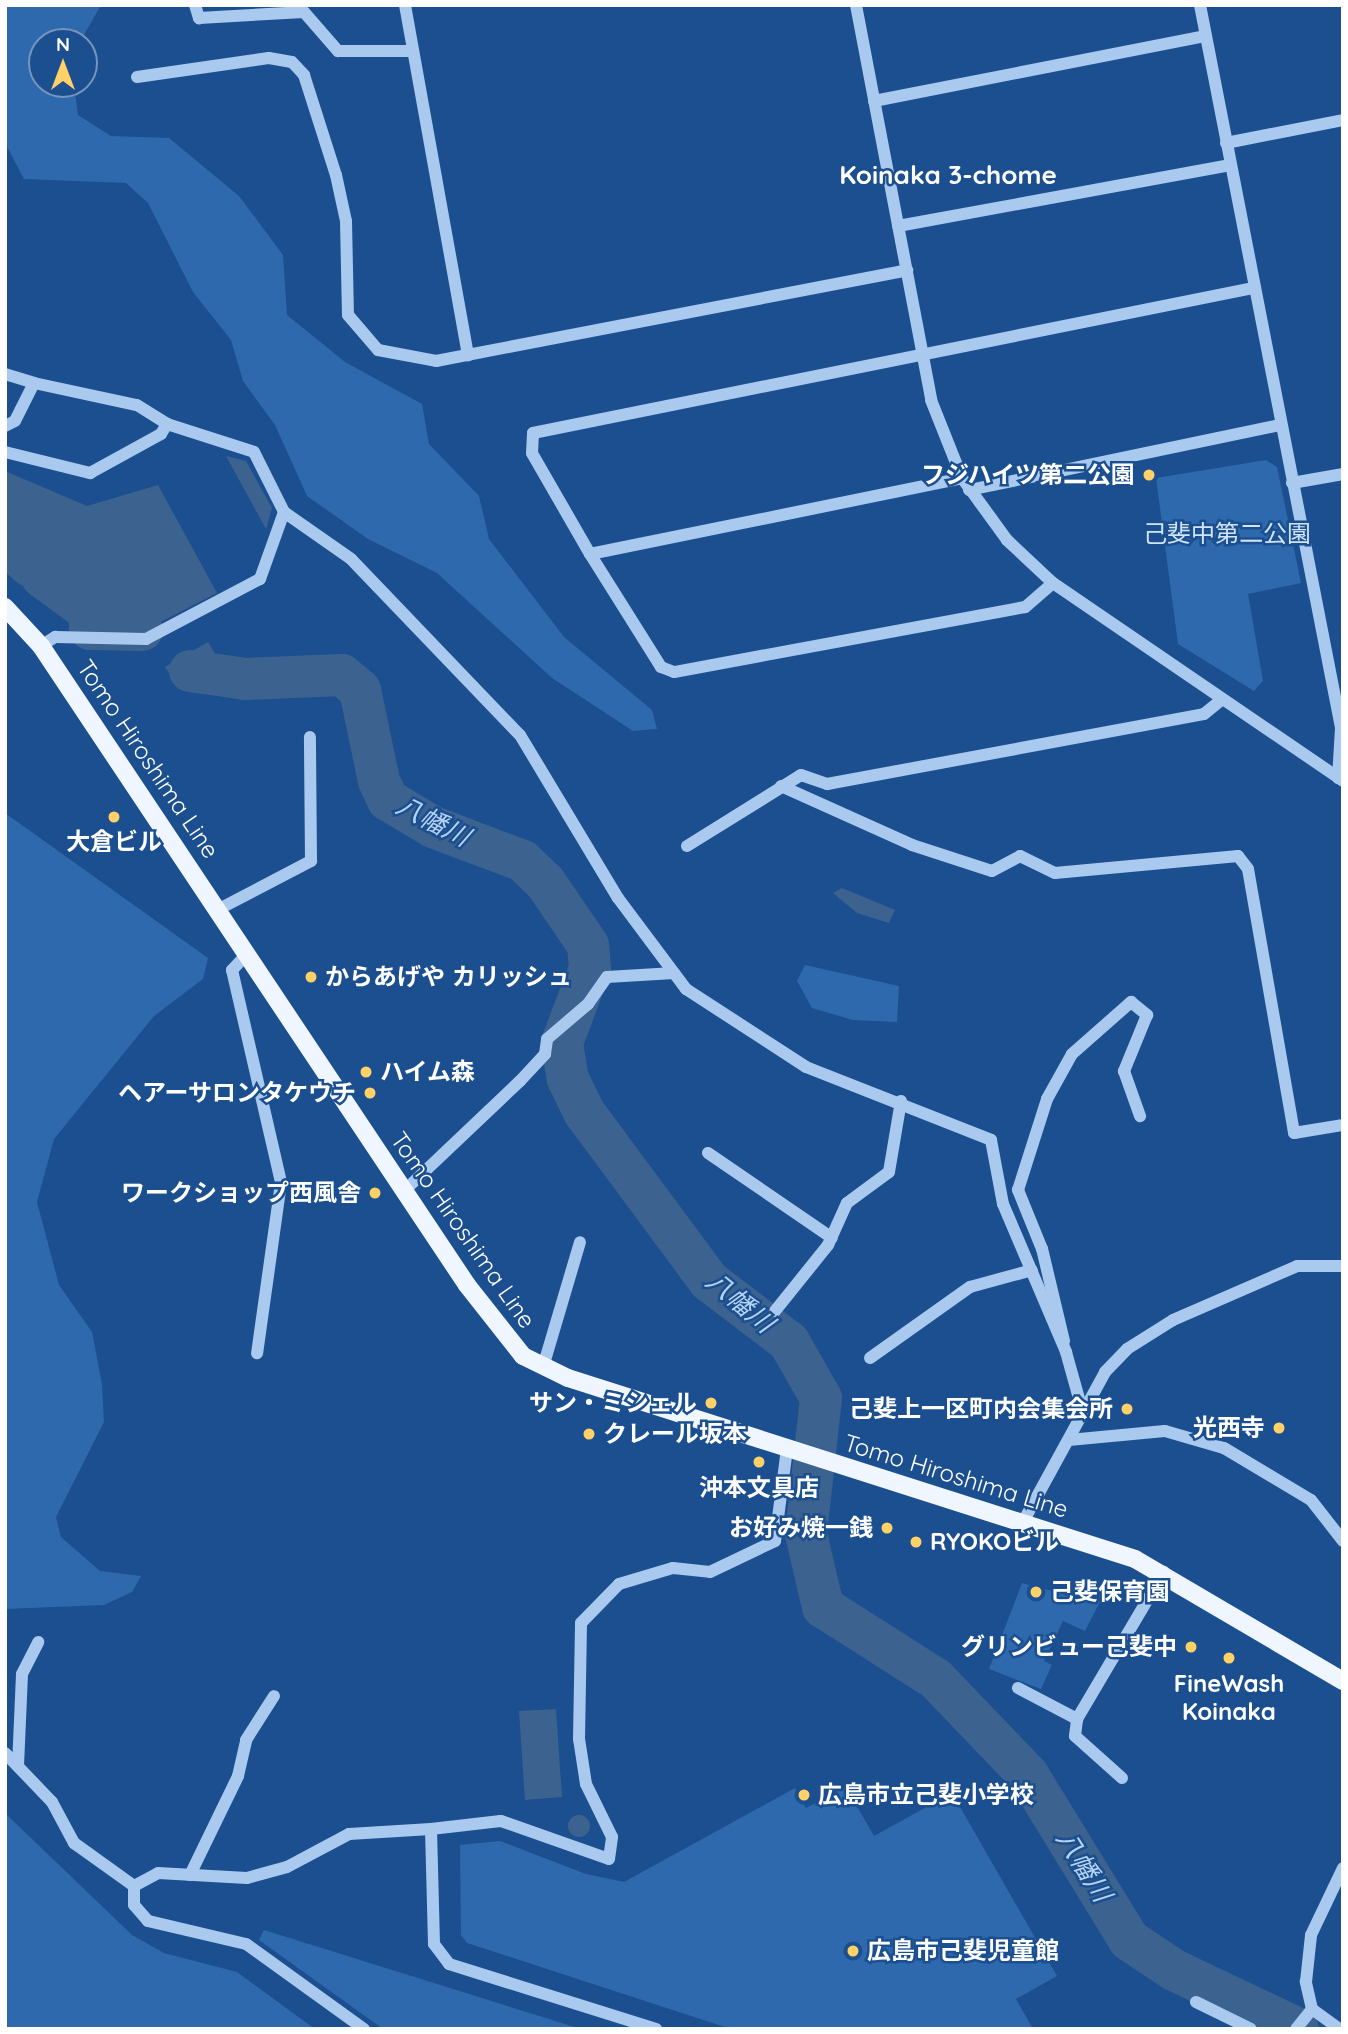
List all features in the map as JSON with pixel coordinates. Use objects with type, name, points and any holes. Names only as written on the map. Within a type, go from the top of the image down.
[{"type":"main road","name":"Tomo Hiroshima Line","points":[[5,607],[41,646],[219,909],[498,1331],[543,1367],[805,1455],[1023,1522],[1164,1572],[1343,1681]]},
{"type":"street","points":[[195,5],[199,18],[303,12],[338,51],[413,51]]},
{"type":"street","points":[[405,5],[468,355]]},
{"type":"street","points":[[856,5],[923,355],[945,445],[962,478],[1007,540],[1053,583],[1340,779]]},
{"type":"street","points":[[1200,5],[1279,425],[1342,728],[1340,779]]},
{"type":"street","points":[[874,101],[1205,36]]},
{"type":"street","points":[[137,77],[270,58],[292,62],[303,75],[336,175],[346,221],[348,315],[378,350],[436,361],[906,270]]},
{"type":"street","points":[[1226,144],[1343,120]]},
{"type":"street","points":[[898,226],[1230,165]]},
{"type":"street","points":[[1053,583],[1025,607],[674,672],[661,667],[590,554],[532,453],[533,433],[1253,288]]},
{"type":"street","points":[[5,374],[34,383],[137,405],[167,424],[254,452],[284,512],[351,559],[520,735],[618,898],[686,989],[806,1067],[901,1101],[991,1140],[1003,1204],[1066,1352]]},
{"type":"street","points":[[5,426],[15,421],[34,383]]},
{"type":"street","points":[[5,452],[90,473],[161,434],[167,424]]},
{"type":"street","points":[[970,490],[1279,425]]},
{"type":"street","points":[[1292,483],[1343,474]]},
{"type":"street","points":[[590,554],[962,478]]},
{"type":"street","points":[[41,646],[55,637],[146,639],[251,584],[260,579],[284,512]]},
{"type":"street","points":[[687,846],[801,775],[827,784],[1204,714],[1221,700]]},
{"type":"street","points":[[219,909],[311,861],[310,737]]},
{"type":"street","points":[[781,786],[912,845],[992,871],[1020,856],[1055,873],[1238,856],[1248,869],[1294,1133],[1343,1125]]},
{"type":"street","points":[[247,954],[232,970],[281,1183],[257,1353]]},
{"type":"street","points":[[404,1191],[520,1081],[545,1054],[549,1037],[581,1010],[612,974],[674,973]]},
{"type":"street","points":[[1083,1413],[1042,1249],[1018,1190],[1047,1100],[1072,1054],[1131,1002],[1147,1015],[1124,1071],[1140,1116]]},
{"type":"street","points":[[775,1311],[832,1238],[847,1203],[892,1166],[901,1101]]},
{"type":"street","points":[[708,1153],[832,1238]]},
{"type":"street","points":[[543,1367],[580,1242]]},
{"type":"street","points":[[1023,1522],[1035,1490],[1069,1440],[1114,1362],[1157,1328],[1297,1266],[1343,1266]]},
{"type":"street","points":[[870,1358],[970,1286],[1032,1270]]},
{"type":"street","points":[[1069,1440],[1166,1431],[1224,1448],[1311,1500],[1343,1541]]},
{"type":"street","points":[[134,1885],[158,1873],[247,1878],[288,1867],[349,1834],[500,1821],[609,1859],[612,1837],[586,1784],[579,1739],[582,1623],[619,1584],[673,1568],[710,1572],[775,1541],[787,1449]]},
{"type":"street","points":[[1122,1778],[1075,1737],[1077,1719],[1164,1572]]},
{"type":"street","points":[[18,1766],[22,1674],[38,1642]]},
{"type":"street","points":[[1018,1688],[1077,1719]]},
{"type":"street","points":[[190,1875],[238,1776],[246,1740],[274,1696]]},
{"type":"street","points":[[5,1753],[51,1802],[74,1843],[134,1885]]},
{"type":"street","points":[[431,1829],[434,1944],[449,1964],[656,2029]]},
{"type":"street","points":[[1340,2029],[1312,2009],[1306,1982],[1311,1935],[1343,1868]]},
{"type":"street","points":[[134,1885],[134,1905],[148,1921],[246,1944],[364,2029]]},
{"type":"street","points":[[1196,2002],[1251,2029]]},
{"type":"street","points":[[1299,2024],[1312,2009]]},
{"type":"green space","points":[[5,5],[101,5],[88,28],[28,28],[28,98],[76,98],[78,115],[111,136],[169,138],[239,196],[283,255],[287,315],[345,362],[422,404],[429,444],[479,496],[489,539],[564,637],[652,710],[657,729],[633,731],[552,678],[437,573],[368,539],[307,496],[275,425],[243,381],[231,340],[193,292],[148,203],[126,183],[24,179],[5,143]]},
{"type":"green space","name":"己斐中第二公園","points":[[1266,460],[1277,467],[1301,583],[1248,594],[1263,681],[1254,691],[1178,644],[1156,478]]},
{"type":"green space","points":[[5,813],[208,958],[203,979],[154,1016],[54,1139],[37,1202],[59,1285],[92,1332],[102,1384],[104,1422],[56,1517],[61,1537],[100,1571],[141,1576],[132,1592],[104,1605],[5,1609]]},
{"type":"green space","points":[[805,965],[899,986],[897,1022],[853,1020],[812,1008],[797,981]]},
{"type":"green space","points":[[1022,1583],[1064,1594],[1067,1585],[1105,1592],[1085,1631],[1063,1621],[1044,1661],[1052,1665],[1041,1689],[989,1669]]},
{"type":"green space","points":[[846,1787],[874,1836],[952,1793],[1057,1976],[1016,1999],[1033,2029],[731,2029],[467,1943],[461,1935],[460,1845],[500,1841],[586,1874],[624,1882],[795,1788],[806,1808]]},
{"type":"green space","points":[[5,1813],[132,1935],[164,1953],[237,1972],[315,2029],[5,2029]]},
{"type":"green space","points":[[264,1930],[581,2029],[383,2029],[259,1940]]},
{"type":"shaded area","points":[[226,456],[246,461],[272,508],[266,529]]},
{"type":"shaded area","points":[[5,471],[87,506],[158,485],[217,593],[143,631],[92,629],[92,609],[74,604],[43,576],[50,567],[31,563],[5,541]]},
{"type":"shaded area","points":[[208,642],[226,672],[245,679],[169,673],[165,667]]},
{"type":"shaded area","points":[[842,888],[895,910],[889,923],[857,913],[833,893]]},
{"type":"shaded area","points":[[556,1709],[562,1797],[525,1800],[519,1711]]},
{"type":"shaded area","points":[[579,1815],[587,1818],[590,1826],[587,1834],[579,1837],[571,1834],[568,1826],[571,1818]]},
{"type":"waterway","name":"八幡川","points":[[5,543],[29,565]]},
{"type":"waterway","name":"八幡川","points":[[5,547],[27,566]]},
{"type":"waterway","name":"八幡川","points":[[42,577],[90,612],[90,629],[142,630]]},
{"type":"waterway","name":"八幡川","points":[[40,578],[52,585]]},
{"type":"waterway","name":"八幡川","points":[[190,671],[245,679],[342,675],[360,690],[379,781],[388,800],[433,827],[523,861],[545,882],[588,945],[590,968],[562,1043],[568,1079],[584,1112],[709,1281],[789,1342],[821,1398],[806,1534],[823,1607],[936,1679],[1028,1775],[1129,1940],[1174,1970],[1298,2029]]},
{"type":"place","name":"フジハイツ第二公園","points":[[1149,475]]},
{"type":"place","name":"大倉ビル","points":[[114,817]]},
{"type":"place","name":"からあげや カリッシュ","points":[[311,977]]},
{"type":"place","name":"ハイム森","points":[[366,1072]]},
{"type":"place","name":"ヘアーサロンタケウチ","points":[[370,1093]]},
{"type":"place","name":"ワークショップ西風舎","points":[[375,1193]]},
{"type":"place","name":"サン・ミシェル","points":[[711,1403]]},
{"type":"place","name":"己斐上一区町内会集会所","points":[[1127,1409]]},
{"type":"place","name":"光西寺","points":[[1279,1428]]},
{"type":"place","name":"クレール坂本","points":[[589,1434]]},
{"type":"place","name":"沖本文具店","points":[[759,1462]]},
{"type":"place","name":"お好み焼一銭","points":[[887,1528]]},
{"type":"place","name":"RYOKOビル","points":[[916,1542]]},
{"type":"place","name":"己斐保育園","points":[[1036,1592]]},
{"type":"place","name":"グリンビュー己斐中","points":[[1191,1647]]},
{"type":"place","name":"FineWash Koinaka","points":[[1229,1658]]},
{"type":"place","name":"広島市立己斐小学校","points":[[804,1795]]},
{"type":"place","name":"広島市己斐児童館","points":[[853,1951]]},
{"type":"district","name":"Koinaka 3-chome","points":[[948,175]]}]
